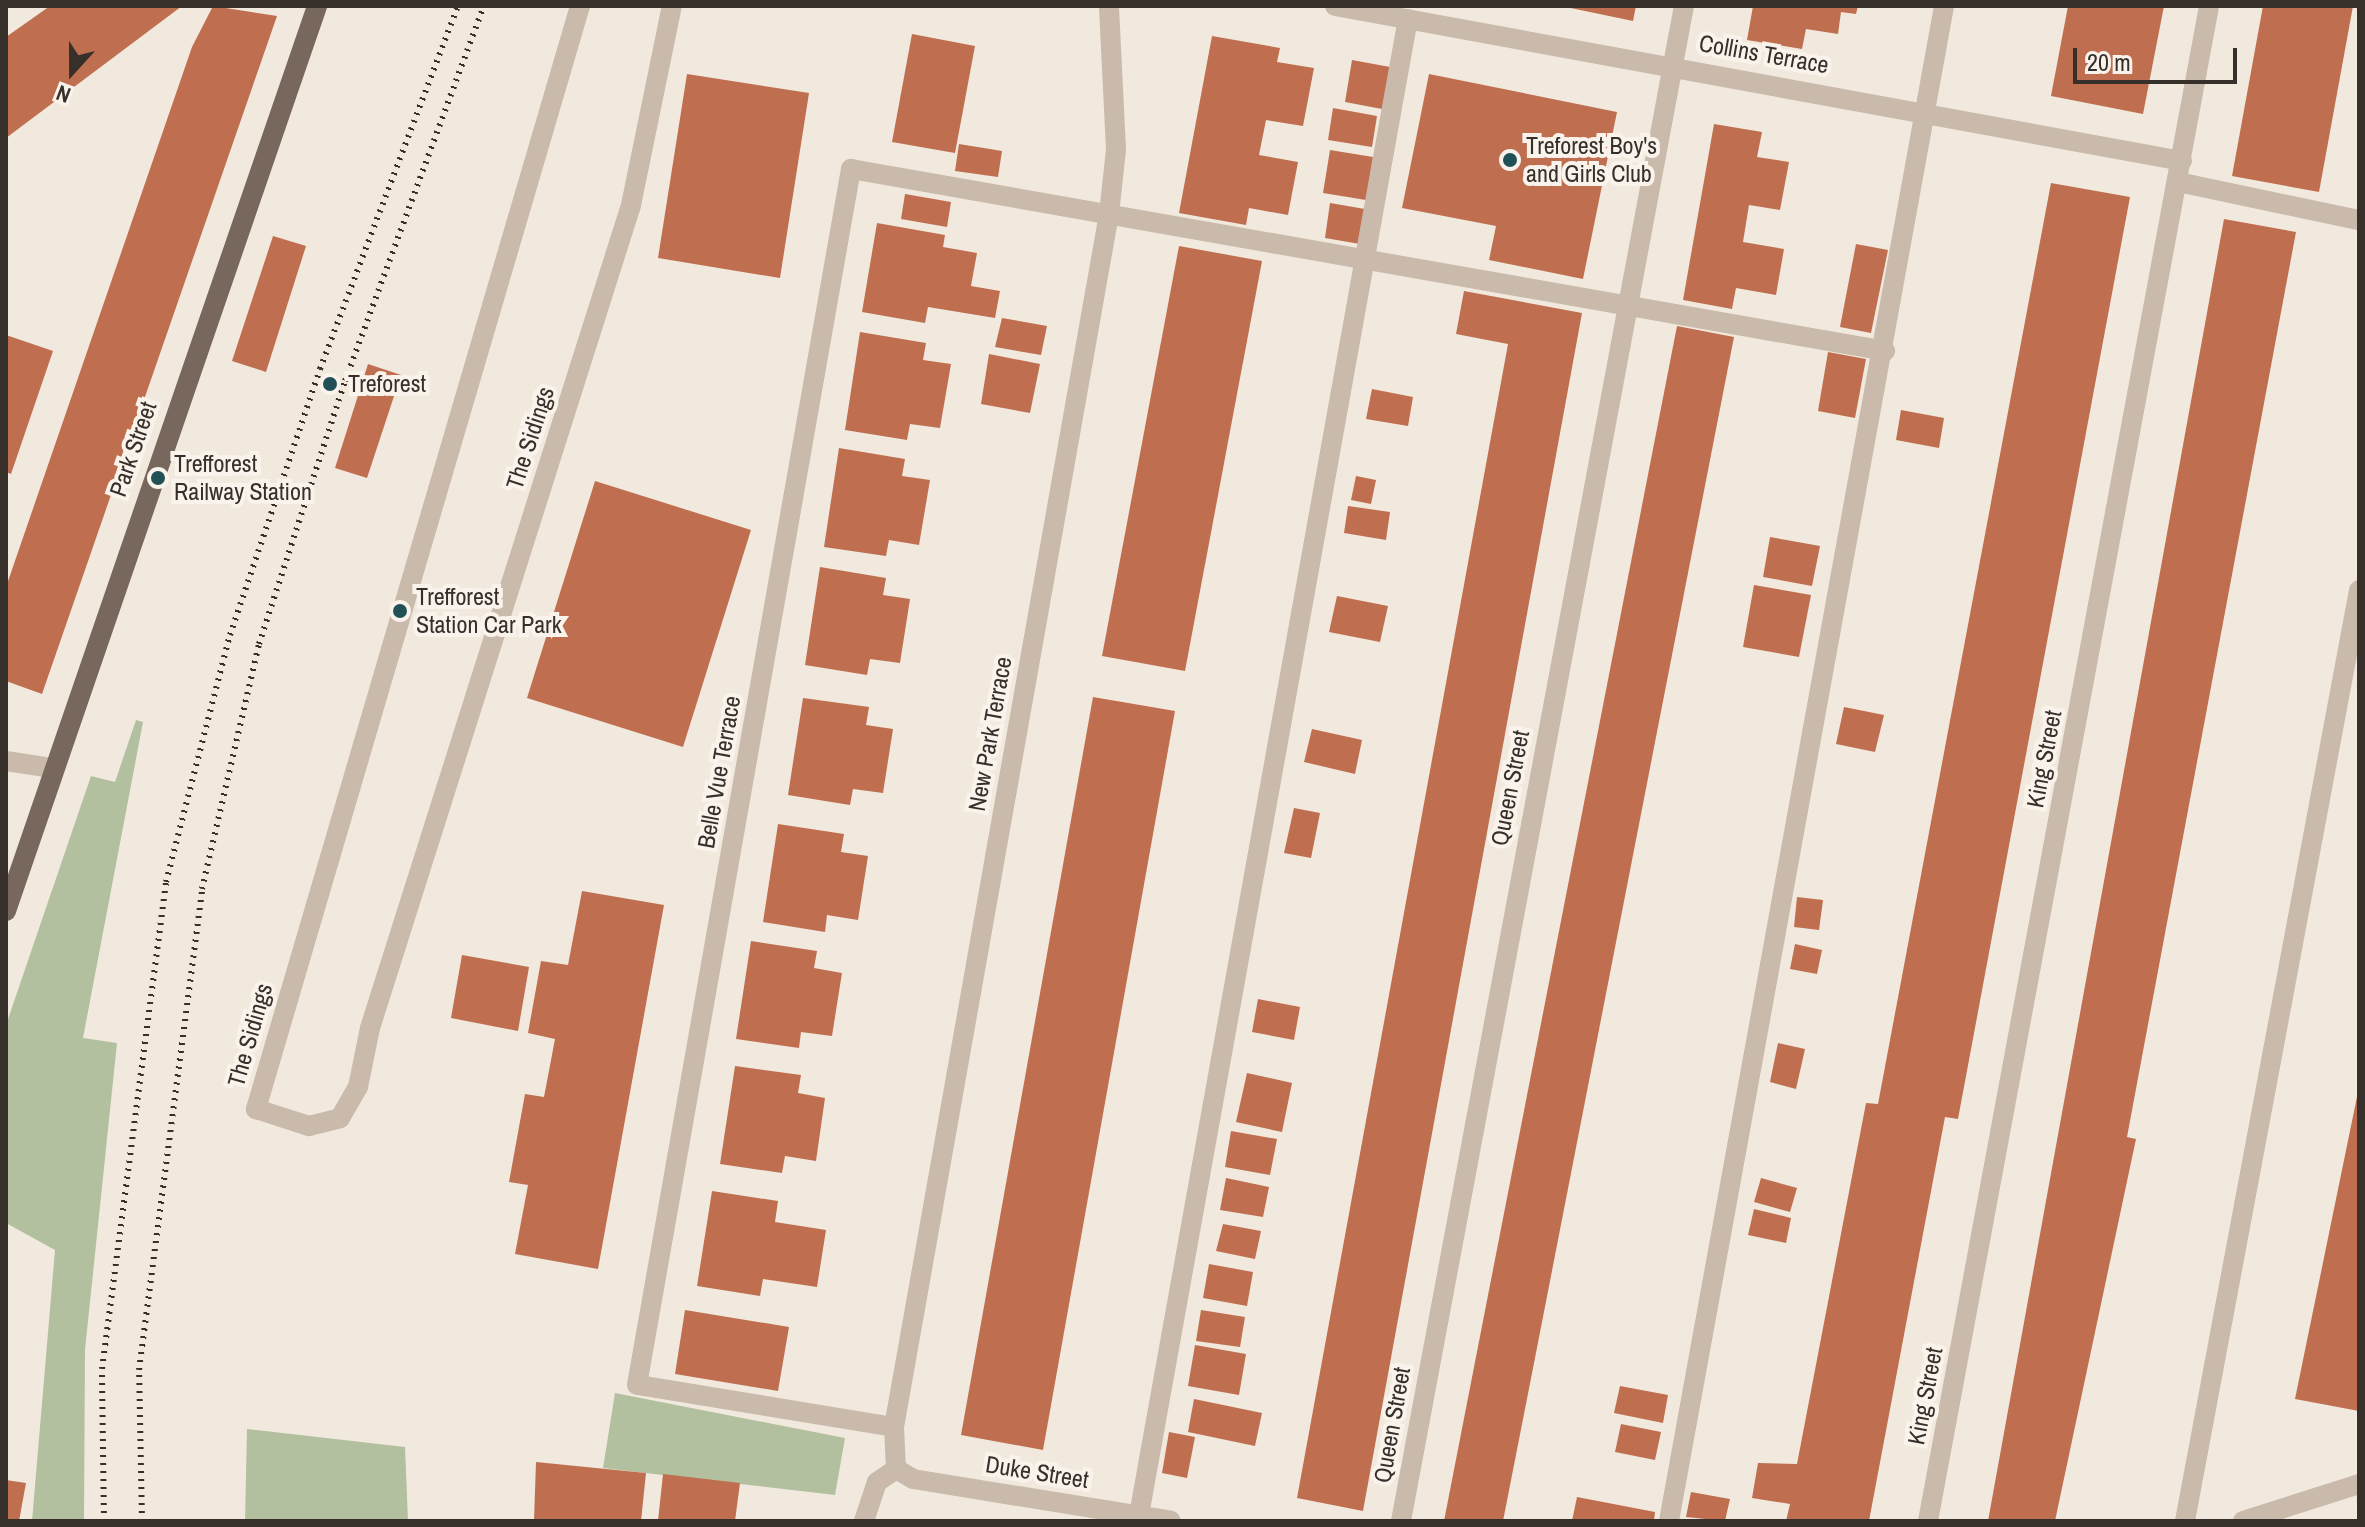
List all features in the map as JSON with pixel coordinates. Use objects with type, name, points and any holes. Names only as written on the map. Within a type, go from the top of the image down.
[{"type":"main road","name":"Park Street","points":[[6,911],[52,768],[317,6]]},
{"type":"street","name":"The Sidings","points":[[580,6],[256,1109],[309,1126],[340,1118],[358,1087],[370,1028],[631,205],[672,6]]},
{"type":"street","name":"New Park Terrace","points":[[896,1469],[894,1427],[1109,214],[1116,150],[1109,6]]},
{"type":"street","name":"Collins Terrace","points":[[1335,6],[1923,109],[2182,161]]},
{"type":"street","name":"Queen Street","points":[[1401,1521],[1632,307],[1684,6]]},
{"type":"street","points":[[1669,1521],[1885,351],[1923,109],[1944,6]]},
{"type":"street","name":"King Street","points":[[1928,1521],[2209,6]]},
{"type":"street","points":[[1139,1515],[1370,261],[1408,19]]},
{"type":"street","name":"Belle Vue Terrace","points":[[894,1427],[637,1385],[845,200],[851,169],[1109,214]]},
{"type":"street","points":[[2178,182],[2359,220]]},
{"type":"street","points":[[1109,214],[1885,351]]},
{"type":"street","points":[[2185,1521],[2359,590]]},
{"type":"street","points":[[6,761],[52,768]]},
{"type":"street","points":[[864,1521],[877,1482],[896,1469]]},
{"type":"street","name":"Duke Street","points":[[896,1469],[913,1479],[1077,1513],[1139,1515],[1171,1521]]},
{"type":"street","points":[[2243,1521],[2359,1484]]},
{"type":"green space","points":[[136,720],[143,722],[83,1038],[117,1043],[85,1350],[84,1521],[32,1521],[55,1250],[6,1223],[6,1025],[91,776],[115,782]]},
{"type":"green space","points":[[615,1393],[845,1438],[835,1495],[603,1468]]},
{"type":"green space","points":[[247,1429],[405,1447],[408,1521],[245,1521]]},
{"type":"building","points":[[50,6],[182,6],[6,138],[6,37]]},
{"type":"building","points":[[213,6],[277,16],[42,694],[6,681],[6,587],[192,47]]},
{"type":"building","points":[[1561,6],[1636,6],[1633,21]]},
{"type":"building","points":[[1753,6],[1858,6],[1856,14],[1841,12],[1838,34],[1806,29],[1802,49],[1747,40]]},
{"type":"building","points":[[2068,6],[2164,6],[2143,114],[2051,96]]},
{"type":"building","points":[[2263,6],[2353,6],[2319,192],[2232,176]]},
{"type":"building","points":[[912,34],[975,46],[955,153],[892,142]]},
{"type":"building","points":[[1212,36],[1280,48],[1277,62],[1314,68],[1303,126],[1266,120],[1259,155],[1298,162],[1288,215],[1249,208],[1246,225],[1179,213]]},
{"type":"building","points":[[1352,60],[1390,67],[1382,109],[1345,102]]},
{"type":"building","points":[[687,74],[809,93],[780,278],[658,258]]},
{"type":"building","name":"Treforest Boy's and Girls Club","points":[[1429,74],[1617,112],[1583,279],[1489,260],[1496,226],[1402,208]]},
{"type":"building","points":[[1333,108],[1377,116],[1372,147],[1328,140]]},
{"type":"building","points":[[1714,124],[1762,132],[1757,157],[1789,162],[1780,210],[1749,205],[1743,242],[1784,249],[1776,295],[1736,288],[1732,309],[1683,300]]},
{"type":"building","points":[[959,144],[1002,151],[998,177],[955,171]]},
{"type":"building","points":[[1330,150],[1373,157],[1366,200],[1323,193]]},
{"type":"building","points":[[2051,183],[2130,197],[1958,1119],[1945,1117],[1869,1521],[1786,1521],[1790,1504],[1752,1498],[1758,1463],[1797,1464],[1866,1103],[1878,1104]]},
{"type":"building","points":[[905,194],[951,202],[947,227],[901,219]]},
{"type":"building","points":[[1330,203],[1365,209],[1360,244],[1325,238]]},
{"type":"building","points":[[2224,219],[2296,232],[2127,1137],[2136,1139],[2055,1521],[1988,1521]]},
{"type":"building","points":[[877,223],[945,235],[943,247],[977,253],[971,286],[1000,291],[995,318],[928,307],[925,323],[862,312]]},
{"type":"building","points":[[273,236],[306,246],[266,372],[232,361]]},
{"type":"building","points":[[1856,244],[1888,250],[1871,333],[1840,327]]},
{"type":"building","points":[[1179,246],[1262,261],[1185,671],[1102,656]]},
{"type":"building","points":[[1464,291],[1582,313],[1363,1511],[1297,1498],[1508,344],[1456,334]]},
{"type":"building","points":[[1002,318],[1047,326],[1041,355],[995,347]]},
{"type":"building","points":[[1677,326],[1734,337],[1535,1358],[1503,1521],[1444,1521]]},
{"type":"building","points":[[860,332],[926,343],[923,360],[951,364],[940,428],[910,424],[907,440],[845,430]]},
{"type":"building","points":[[6,335],[53,351],[11,474],[6,472]]},
{"type":"building","points":[[1828,352],[1866,359],[1855,418],[1818,411]]},
{"type":"building","points":[[989,354],[1040,364],[1030,413],[981,404]]},
{"type":"building","points":[[368,364],[401,375],[367,478],[335,468]]},
{"type":"building","points":[[1372,389],[1413,397],[1408,426],[1366,419]]},
{"type":"building","points":[[1901,410],[1944,418],[1939,448],[1896,440]]},
{"type":"building","points":[[839,448],[905,459],[902,476],[930,480],[919,545],[889,540],[886,556],[824,547]]},
{"type":"building","points":[[1356,476],[1376,480],[1371,504],[1351,500]]},
{"type":"building","points":[[595,481],[751,530],[683,747],[527,698]]},
{"type":"building","points":[[1348,506],[1390,512],[1386,540],[1344,533]]},
{"type":"building","points":[[1770,537],[1820,546],[1812,586],[1763,577]]},
{"type":"building","points":[[820,567],[886,578],[883,595],[910,599],[900,663],[870,659],[867,675],[805,665]]},
{"type":"building","points":[[1754,585],[1811,595],[1799,657],[1743,647]]},
{"type":"building","points":[[1337,596],[1388,606],[1380,642],[1329,632]]},
{"type":"building","points":[[1093,697],[1175,711],[1043,1450],[961,1435]]},
{"type":"building","points":[[803,698],[869,707],[866,725],[893,729],[883,793],[853,789],[850,805],[788,795]]},
{"type":"building","points":[[1844,707],[1884,715],[1875,752],[1836,744]]},
{"type":"building","points":[[1312,729],[1362,740],[1355,774],[1304,762]]},
{"type":"building","points":[[1294,808],[1320,813],[1311,858],[1284,853]]},
{"type":"building","points":[[778,824],[844,834],[841,852],[868,856],[858,920],[827,915],[825,932],[763,922]]},
{"type":"building","points":[[582,891],[664,905],[598,1269],[515,1254],[528,1185],[509,1182],[525,1094],[544,1097],[555,1039],[528,1033],[541,961],[568,965]]},
{"type":"building","points":[[1797,897],[1823,900],[1819,930],[1794,927]]},
{"type":"building","points":[[751,941],[817,951],[814,968],[842,973],[832,1036],[801,1032],[799,1048],[736,1039]]},
{"type":"building","points":[[1795,944],[1822,950],[1817,974],[1790,969]]},
{"type":"building","points":[[462,955],[529,967],[518,1031],[451,1018]]},
{"type":"building","points":[[1258,999],[1300,1007],[1294,1040],[1252,1032]]},
{"type":"building","points":[[1778,1043],[1805,1049],[1796,1089],[1770,1082]]},
{"type":"building","points":[[735,1066],[801,1075],[798,1093],[825,1098],[816,1161],[785,1156],[782,1173],[720,1164]]},
{"type":"building","points":[[1247,1073],[1292,1083],[1282,1132],[1236,1122]]},
{"type":"building","points":[[2359,1087],[2359,1411],[2295,1399]]},
{"type":"building","points":[[1231,1131],[1277,1139],[1270,1175],[1225,1167]]},
{"type":"building","points":[[1226,1178],[1269,1187],[1263,1217],[1220,1210]]},
{"type":"building","points":[[1761,1178],[1797,1188],[1790,1212],[1754,1202]]},
{"type":"building","points":[[712,1191],[778,1201],[775,1222],[826,1230],[817,1287],[763,1279],[760,1296],[697,1286]]},
{"type":"building","points":[[1754,1209],[1791,1218],[1786,1243],[1748,1235]]},
{"type":"building","points":[[1223,1224],[1261,1231],[1255,1259],[1216,1251]]},
{"type":"building","points":[[1209,1264],[1253,1272],[1247,1306],[1203,1298]]},
{"type":"building","points":[[685,1310],[789,1327],[778,1391],[675,1374]]},
{"type":"building","points":[[1201,1310],[1245,1317],[1240,1347],[1196,1341]]},
{"type":"building","points":[[1195,1345],[1246,1354],[1239,1395],[1188,1386]]},
{"type":"building","points":[[1620,1386],[1668,1395],[1663,1423],[1614,1413]]},
{"type":"building","points":[[1194,1399],[1262,1413],[1255,1446],[1188,1432]]},
{"type":"building","points":[[1621,1424],[1661,1432],[1655,1460],[1615,1452]]},
{"type":"building","points":[[1169,1432],[1195,1437],[1187,1478],[1162,1473]]},
{"type":"building","points":[[536,1462],[646,1473],[641,1521],[534,1521]]},
{"type":"building","points":[[663,1474],[740,1483],[735,1521],[658,1521]]},
{"type":"building","points":[[6,1480],[26,1483],[19,1521],[6,1521]]},
{"type":"building","points":[[1691,1492],[1730,1499],[1725,1521],[1686,1517]]},
{"type":"building","points":[[1577,1497],[1655,1512],[1654,1521],[1572,1521]]},
{"type":"railway","points":[[104,1521],[102,1369],[166,882],[230,635],[320,369],[458,6]]},
{"type":"railway","points":[[142,1521],[139,1370],[202,889],[259,644],[345,381],[484,6]]},
{"type":"place","name":"Treforest Boy's and Girls Club","points":[[1510,160]]},
{"type":"place","name":"Treforest","points":[[330,384]]},
{"type":"place","name":"Trefforest Railway Station","points":[[158,478]]},
{"type":"place","name":"Trefforest Station Car Park","points":[[400,611]]}]
